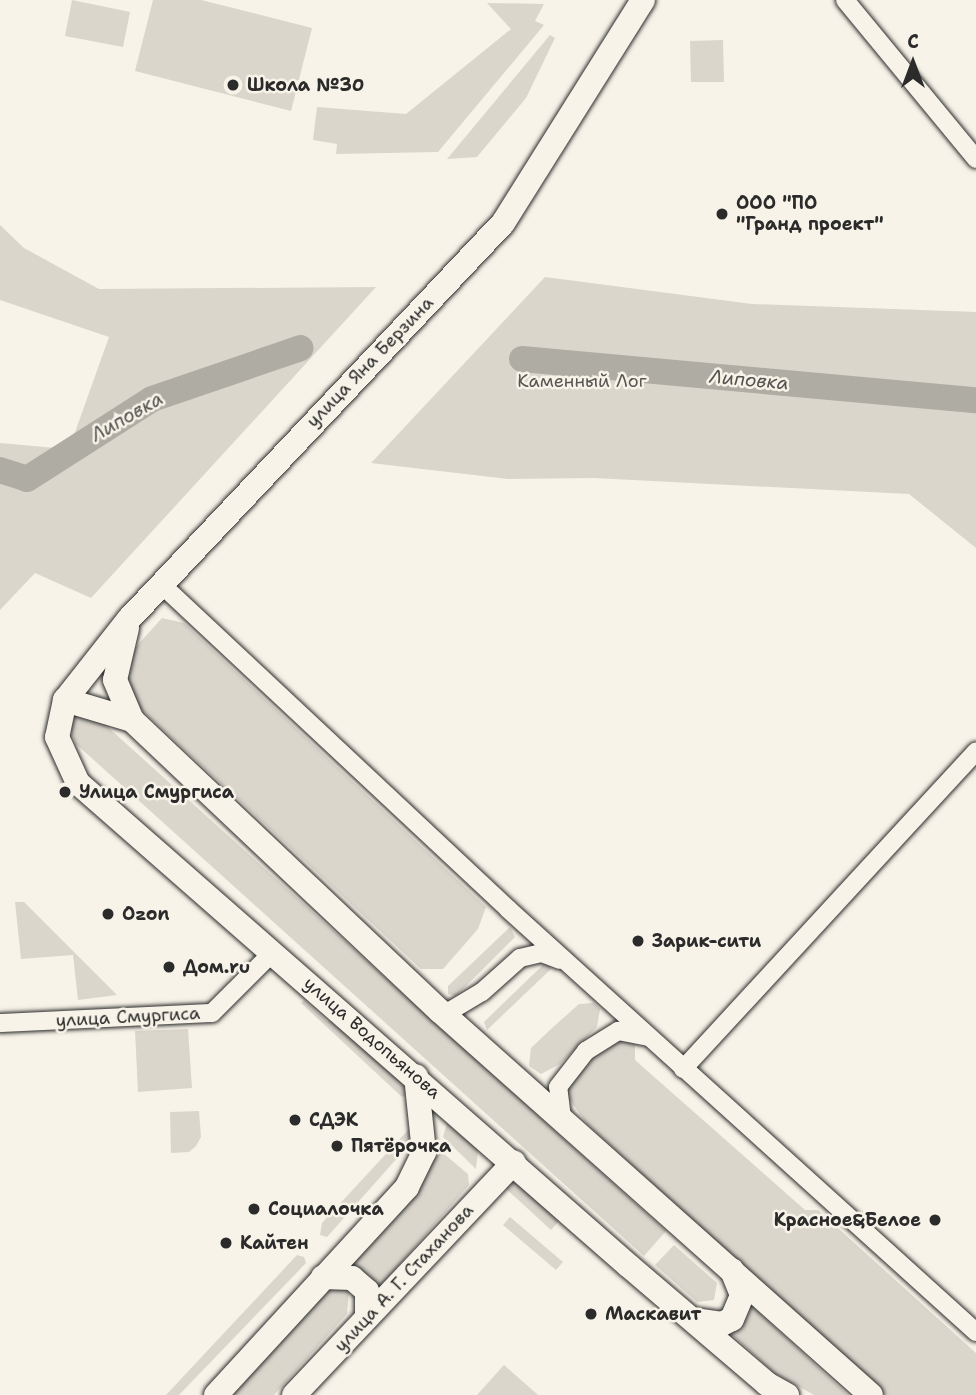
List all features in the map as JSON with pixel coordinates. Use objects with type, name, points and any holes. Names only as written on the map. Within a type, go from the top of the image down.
[{"type":"main road","name":"улица Яна Берзина","points":[[65,700],[161,584],[503,223],[643,0]]},
{"type":"main road","points":[[130,619],[115,680],[132,720],[440,1011],[871,1395]]},
{"type":"main road","points":[[65,700],[132,720]]},
{"type":"main road","name":"улица Водопьянова","points":[[65,700],[57,737],[78,783],[777,1391]]},
{"type":"main road","points":[[216,1395],[407,1187],[424,1152],[416,1076]]},
{"type":"main road","name":"улица А. Г. Стаханова","points":[[294,1395],[514,1162]]},
{"type":"main road","points":[[694,1320],[709,1324],[732,1319],[742,1295],[732,1269]]},
{"type":"main road","points":[[323,1278],[352,1278],[367,1291],[366,1316]]},
{"type":"street","points":[[845,0],[976,159]]},
{"type":"street","points":[[161,584],[683,1069],[976,1332]]},
{"type":"street","points":[[683,1069],[976,751]]},
{"type":"street","name":"улица Смургиса","points":[[0,1023],[212,1013],[273,952]]},
{"type":"street","points":[[440,1011],[450,1011],[482,992],[520,958],[542,953],[572,967]]},
{"type":"street","points":[[562,1118],[558,1087],[586,1051],[618,1031],[649,1037]]},
{"type":"green space","points":[[72,0],[130,12],[123,47],[65,36]]},
{"type":"green space","points":[[153,0],[201,0],[312,28],[291,111],[135,71]]},
{"type":"green space","points":[[487,3],[544,4],[535,21],[544,25],[438,152],[336,154],[337,144],[313,140],[317,107],[406,114],[511,29]]},
{"type":"green space","points":[[550,35],[555,38],[526,98],[477,157],[447,159]]},
{"type":"green space","points":[[723,40],[724,82],[691,82],[690,41]]},
{"type":"green space","points":[[0,225],[24,248],[99,289],[376,287],[91,598],[35,573],[0,610],[0,443],[56,448],[74,435],[109,337],[0,300]]},
{"type":"green space","name":"Каменный Лог","points":[[545,277],[752,304],[976,312],[976,548],[909,494],[594,478],[508,479],[371,463]]},
{"type":"green space","points":[[162,618],[184,623],[486,907],[478,929],[443,969],[421,969],[129,698],[124,670],[135,648]]},
{"type":"green space","points":[[79,711],[90,711],[666,1231],[644,1256],[76,744],[69,726]]},
{"type":"green space","points":[[15,902],[24,902],[117,995],[78,1000],[73,955],[21,959]]},
{"type":"green space","points":[[510,927],[515,937],[456,996],[448,994],[448,986]]},
{"type":"green space","points":[[547,961],[551,969],[487,1030],[484,1022]]},
{"type":"green space","points":[[304,1000],[327,1021],[336,1021],[401,1080],[409,1093],[402,1097],[301,1003]]},
{"type":"green space","points":[[594,1003],[600,1009],[597,1027],[560,1064],[541,1074],[529,1066],[531,1048],[579,1004]]},
{"type":"green space","points":[[188,1029],[192,1088],[138,1092],[135,1031]]},
{"type":"green space","points":[[625,1037],[635,1043],[635,1060],[805,1210],[818,1210],[976,1353],[976,1395],[885,1395],[587,1124],[567,1096],[569,1081],[610,1039]]},
{"type":"green space","points":[[199,1111],[201,1137],[196,1146],[189,1152],[171,1153],[170,1112]]},
{"type":"green space","points":[[447,1123],[478,1150],[476,1169],[443,1137]]},
{"type":"green space","points":[[409,1129],[409,1142],[400,1155],[327,1237],[320,1235],[322,1223]]},
{"type":"green space","points":[[437,1148],[468,1174],[469,1185],[377,1290],[348,1264],[419,1184]]},
{"type":"green space","points":[[507,1180],[519,1185],[560,1220],[551,1230],[503,1186]]},
{"type":"green space","points":[[510,1217],[563,1262],[556,1270],[503,1225]]},
{"type":"green space","points":[[674,1245],[717,1283],[714,1300],[697,1302],[655,1265]]},
{"type":"green space","points":[[297,1255],[304,1257],[306,1263],[179,1395],[166,1395]]},
{"type":"green space","points":[[337,1284],[349,1291],[347,1314],[274,1395],[226,1395],[313,1300]]},
{"type":"green space","points":[[750,1304],[848,1395],[814,1395],[774,1373],[727,1330]]},
{"type":"green space","points":[[504,1365],[538,1395],[477,1395]]},
{"type":"waterway","name":"Липовка","points":[[0,470],[27,479],[152,399],[301,348]]},
{"type":"waterway","name":"Липовка","points":[[522,359],[976,400]]},
{"type":"place","name":"Школа №30","points":[[233,85]]},
{"type":"place","name":"ООО \"ПО \"Гранд проект\"","points":[[722,214]]},
{"type":"place","name":"Улица Смургиса","points":[[65,792]]},
{"type":"place","name":"Ozon","points":[[108,914]]},
{"type":"place","name":"Зарик-сити","points":[[638,941]]},
{"type":"place","name":"Дом.ru","points":[[169,967]]},
{"type":"place","name":"СДЭК","points":[[295,1120]]},
{"type":"place","name":"Пятёрочка","points":[[337,1146]]},
{"type":"place","name":"Социалочка","points":[[254,1209]]},
{"type":"place","name":"Красное&Белое","points":[[935,1220]]},
{"type":"place","name":"Кайтен","points":[[226,1243]]},
{"type":"place","name":"Маскавит","points":[[591,1314]]}]
